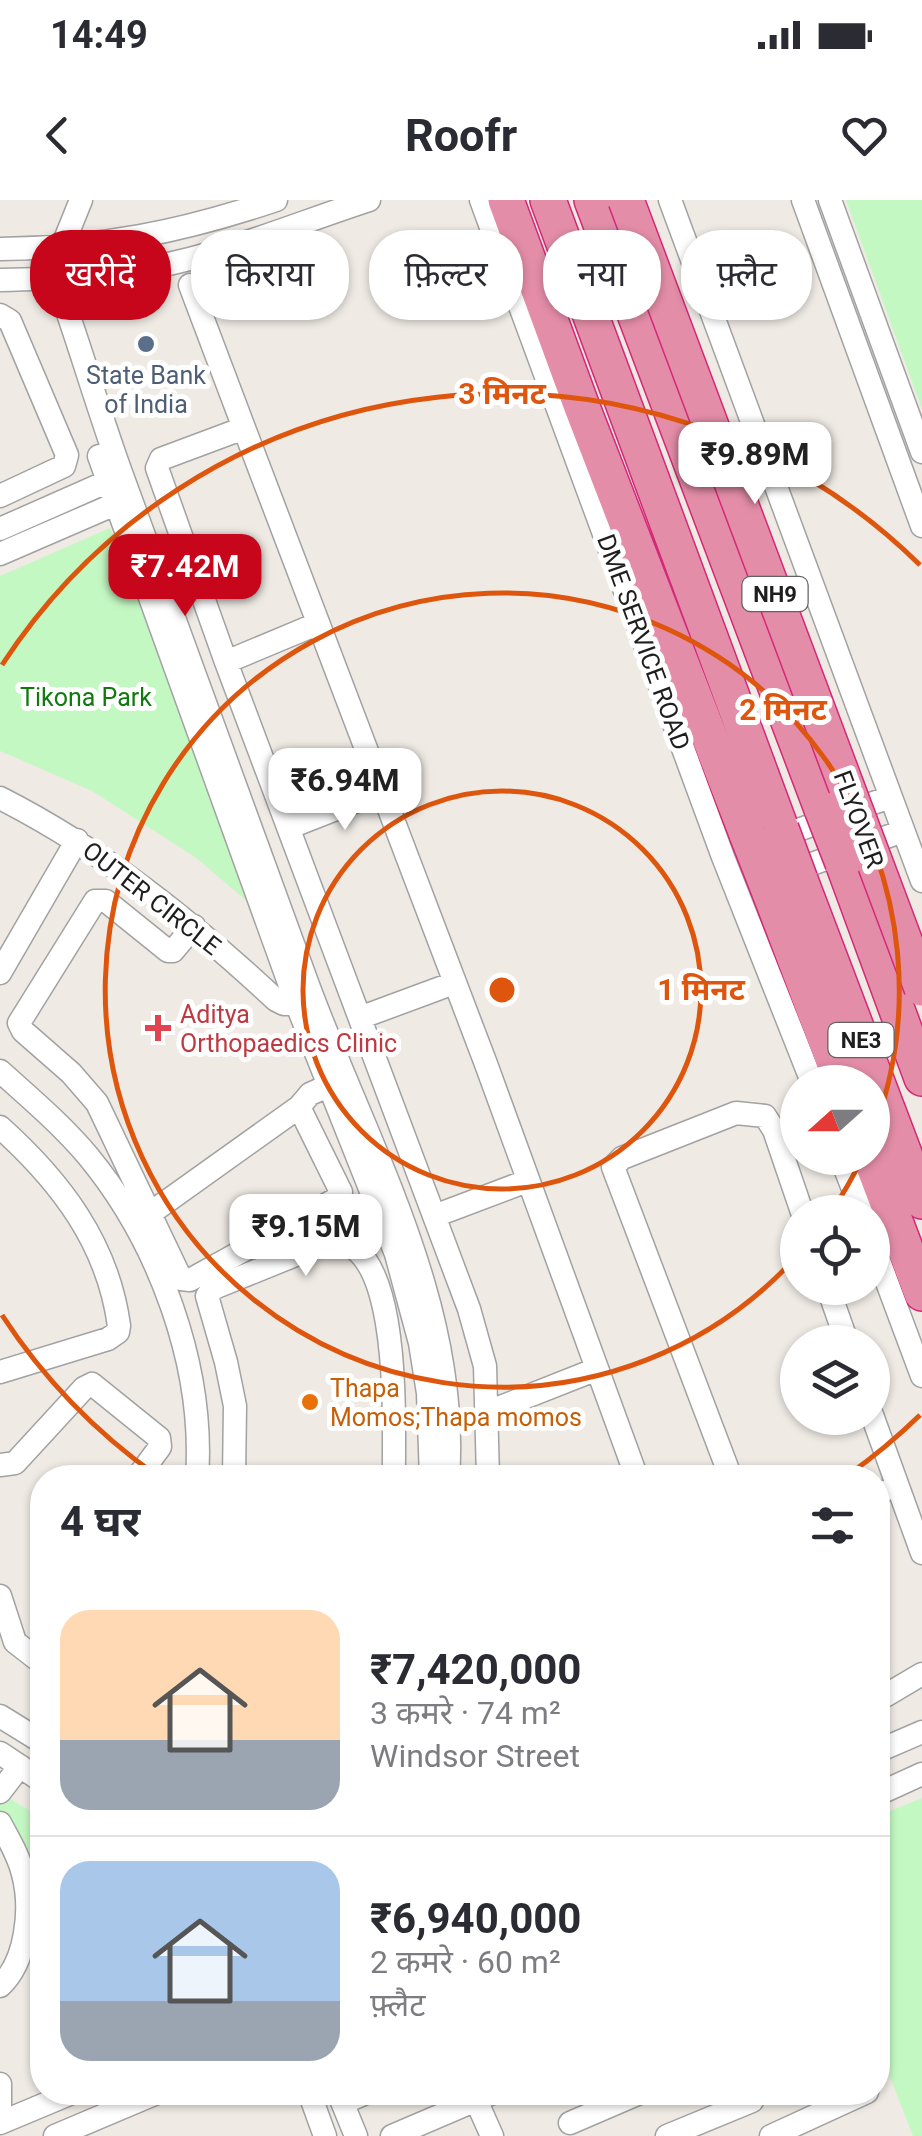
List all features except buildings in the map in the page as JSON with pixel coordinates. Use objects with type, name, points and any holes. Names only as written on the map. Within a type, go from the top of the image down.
[{"type":"highway","points":[[506,200],[582,408],[836,1065]]},
{"type":"highway","name":"NE3","points":[[548,200],[922,1200]]},
{"type":"highway","name":"NE3","points":[[592,200],[922,1078]]},
{"type":"highway","name":"FLYOVER","points":[[626,200],[922,988]]},
{"type":"highway","points":[[877,1175],[922,1293]]},
{"type":"street","points":[[59,230],[81,200]]},
{"type":"street","points":[[171,231],[276,200]]},
{"type":"street","points":[[171,263],[235,246],[369,200]]},
{"type":"street","name":"DME SERVICE ROAD","points":[[480,200],[736,891],[805,1065]]},
{"type":"street","points":[[670,200],[922,881]]},
{"type":"street","points":[[804,200],[921,518]]},
{"type":"street","points":[[830,200],[922,452]]},
{"type":"street","points":[[0,249],[30,248]]},
{"type":"street","points":[[0,280],[30,279]]},
{"type":"street","points":[[190,285],[632,1465]]},
{"type":"street","points":[[0,315],[10,321],[66,454],[64,466],[52,474],[0,496]]},
{"type":"street","points":[[63,320],[119,490],[305,1003],[330,1085],[396,1254],[420,1343],[428,1392],[431,1465]]},
{"type":"street","points":[[244,428],[161,459],[156,468],[469,1309],[484,1366],[488,1465]]},
{"type":"street","points":[[0,529],[119,490]]},
{"type":"street","points":[[0,554],[119,490]]},
{"type":"street","points":[[226,662],[317,624]]},
{"type":"street","points":[[290,827],[382,791]]},
{"type":"street","points":[[723,856],[890,797]]},
{"type":"street","name":"OUTER CIRCLE","points":[[0,798],[77,840],[157,895],[276,1000],[305,1003]]},
{"type":"street","points":[[736,891],[903,831]]},
{"type":"street","points":[[0,973],[77,840]]},
{"type":"street","points":[[194,926],[173,951],[168,951],[106,901],[96,901],[19,1023],[97,1103],[185,1281],[332,1204],[341,1192],[299,1107]]},
{"type":"street","points":[[362,1018],[454,983]]},
{"type":"street","points":[[305,1003],[411,1244],[448,1384],[449,1465]]},
{"type":"street","points":[[0,1071],[86,1154],[120,1200],[157,1269],[188,1368],[197,1422],[198,1465]]},
{"type":"street","points":[[152,1212],[299,1107],[303,1100],[330,1085]]},
{"type":"street","points":[[726,1465],[613,1167],[622,1158],[736,1113],[765,1116],[774,1130],[796,1195]]},
{"type":"street","points":[[0,1127],[36,1160],[85,1224],[104,1265],[119,1320],[118,1332],[108,1339],[0,1372]]},
{"type":"street","points":[[436,1215],[528,1181]]},
{"type":"street","points":[[85,1224],[120,1200]]},
{"type":"street","points":[[235,1465],[237,1432],[231,1384],[207,1296],[214,1288],[340,1240],[362,1254],[388,1322],[394,1465]]},
{"type":"street","points":[[890,1290],[922,1376]]},
{"type":"street","points":[[488,1412],[597,1369]]},
{"type":"street","points":[[0,1465],[15,1463],[92,1384],[159,1438],[160,1447],[147,1465]]},
{"type":"street","points":[[879,1435],[922,1554]]},
{"type":"street","points":[[0,1596],[14,1642],[30,1654]]},
{"type":"street","points":[[890,1693],[922,1674]]},
{"type":"street","points":[[0,1716],[30,1735]]},
{"type":"street","points":[[890,1747],[922,1732]]},
{"type":"street","points":[[0,1753],[30,1773]]},
{"type":"street","points":[[0,1792],[20,1766]]},
{"type":"street","points":[[890,1789],[922,1774]]},
{"type":"street","points":[[0,1823],[16,1852],[25,1891],[23,1951],[18,1966],[0,1986]]},
{"type":"street","points":[[0,2084],[3,2115],[34,2105]]},
{"type":"street","points":[[55,2136],[129,2105]]},
{"type":"street","points":[[313,2105],[324,2136]]},
{"type":"street","points":[[344,2105],[356,2136]]},
{"type":"street","points":[[392,2136],[423,2129],[468,2105]]},
{"type":"street","points":[[487,2105],[492,2136]]},
{"type":"street","points":[[570,2123],[612,2105]]},
{"type":"street","points":[[679,2134],[735,2105]]},
{"type":"street","points":[[754,2105],[768,2136],[839,2105]]},
{"type":"green space","points":[[846,200],[922,200],[922,409]]},
{"type":"green space","name":"Tikona Park","points":[[110,528],[268,919],[195,857],[92,791],[0,751],[0,576]]},
{"type":"green space","points":[[0,1793],[30,1811],[30,1890],[25,1891],[0,1833]]},
{"type":"green space","points":[[922,1798],[922,2136],[913,2136],[890,2077],[890,1811]]},
{"type":"place","name":"State Bank of India","points":[[146,344]]},
{"type":"place","name":"Aditya Orthopaedics Clinic","points":[[158,1028]]},
{"type":"place","name":"Thapa Momos;Thapa momos","points":[[310,1402]]}]
